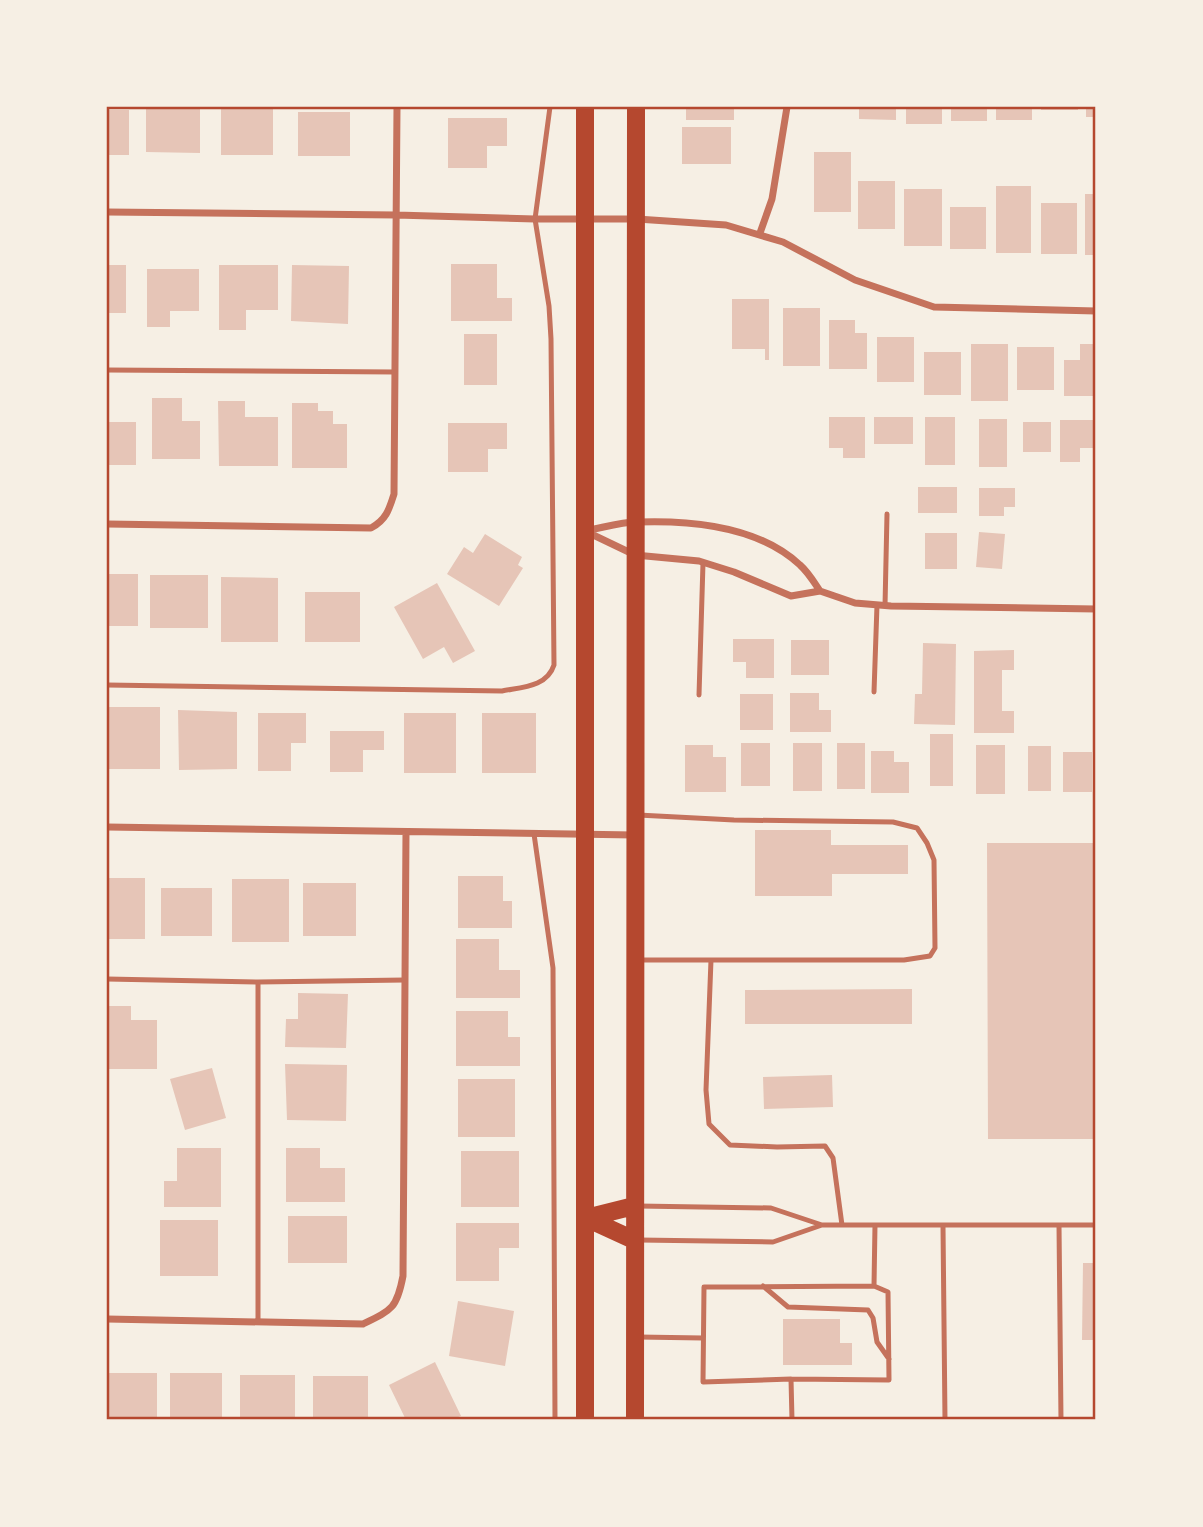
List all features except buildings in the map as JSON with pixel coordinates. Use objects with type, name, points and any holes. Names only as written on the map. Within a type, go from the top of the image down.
[{"type":"main road","points":[[585,107],[585,1420]]},
{"type":"main road","points":[[635,1420],[636,107]]},
{"type":"main road","points":[[586,1218],[634,1206]]},
{"type":"main road","points":[[586,1218],[634,1240]]},
{"type":"street","points":[[107,524],[371,528],[382,522],[394,494],[397,107]]},
{"type":"street","points":[[760,233],[772,199],[787,107]]},
{"type":"street","points":[[107,212],[636,219],[726,225],[783,242],[855,280],[934,307],[1096,311]]},
{"type":"street","points":[[583,531],[636,522],[708,525],[740,533],[772,546],[800,565],[820,591]]},
{"type":"street","points":[[583,531],[635,555],[703,563],[734,572],[791,596],[820,591],[855,603],[881,605],[1096,610]]},
{"type":"street","points":[[107,827],[634,835]]},
{"type":"street","points":[[107,1319],[363,1324],[384,1314],[399,1300],[403,1276],[406,832]]},
{"type":"lane","points":[[107,685],[502,691],[543,681],[551,675],[554,665],[554,611],[551,339],[549,306],[536,219],[550,107]]},
{"type":"lane","points":[[107,370],[395,372]]},
{"type":"lane","points":[[874,692],[887,514]]},
{"type":"lane","points":[[699,695],[703,563]]},
{"type":"lane","points":[[634,815],[734,820],[893,822],[917,828],[934,860],[935,935],[935,948],[930,956],[904,960],[634,960]]},
{"type":"lane","points":[[534,834],[553,968],[555,1420]]},
{"type":"lane","points":[[711,960],[706,1090],[709,1124],[730,1144],[825,1146],[833,1158],[842,1225]]},
{"type":"lane","points":[[107,979],[258,982],[405,980]]},
{"type":"lane","points":[[258,982],[258,1321]]},
{"type":"lane","points":[[634,1206],[771,1208],[822,1225],[1096,1224]]},
{"type":"lane","points":[[1059,1224],[1061,1420]]},
{"type":"lane","points":[[634,1240],[773,1242],[822,1225]]},
{"type":"lane","points":[[874,1286],[875,1225]]},
{"type":"lane","points":[[943,1226],[945,1420]]},
{"type":"lane","points":[[763,1286],[788,1307],[868,1310],[873,1318],[877,1342],[889,1359]]},
{"type":"lane","points":[[874,1286],[888,1292],[889,1380],[703,1382],[704,1287],[874,1286]]},
{"type":"lane","points":[[634,1337],[703,1338]]},
{"type":"lane","points":[[791,1379],[792,1420]]}]
